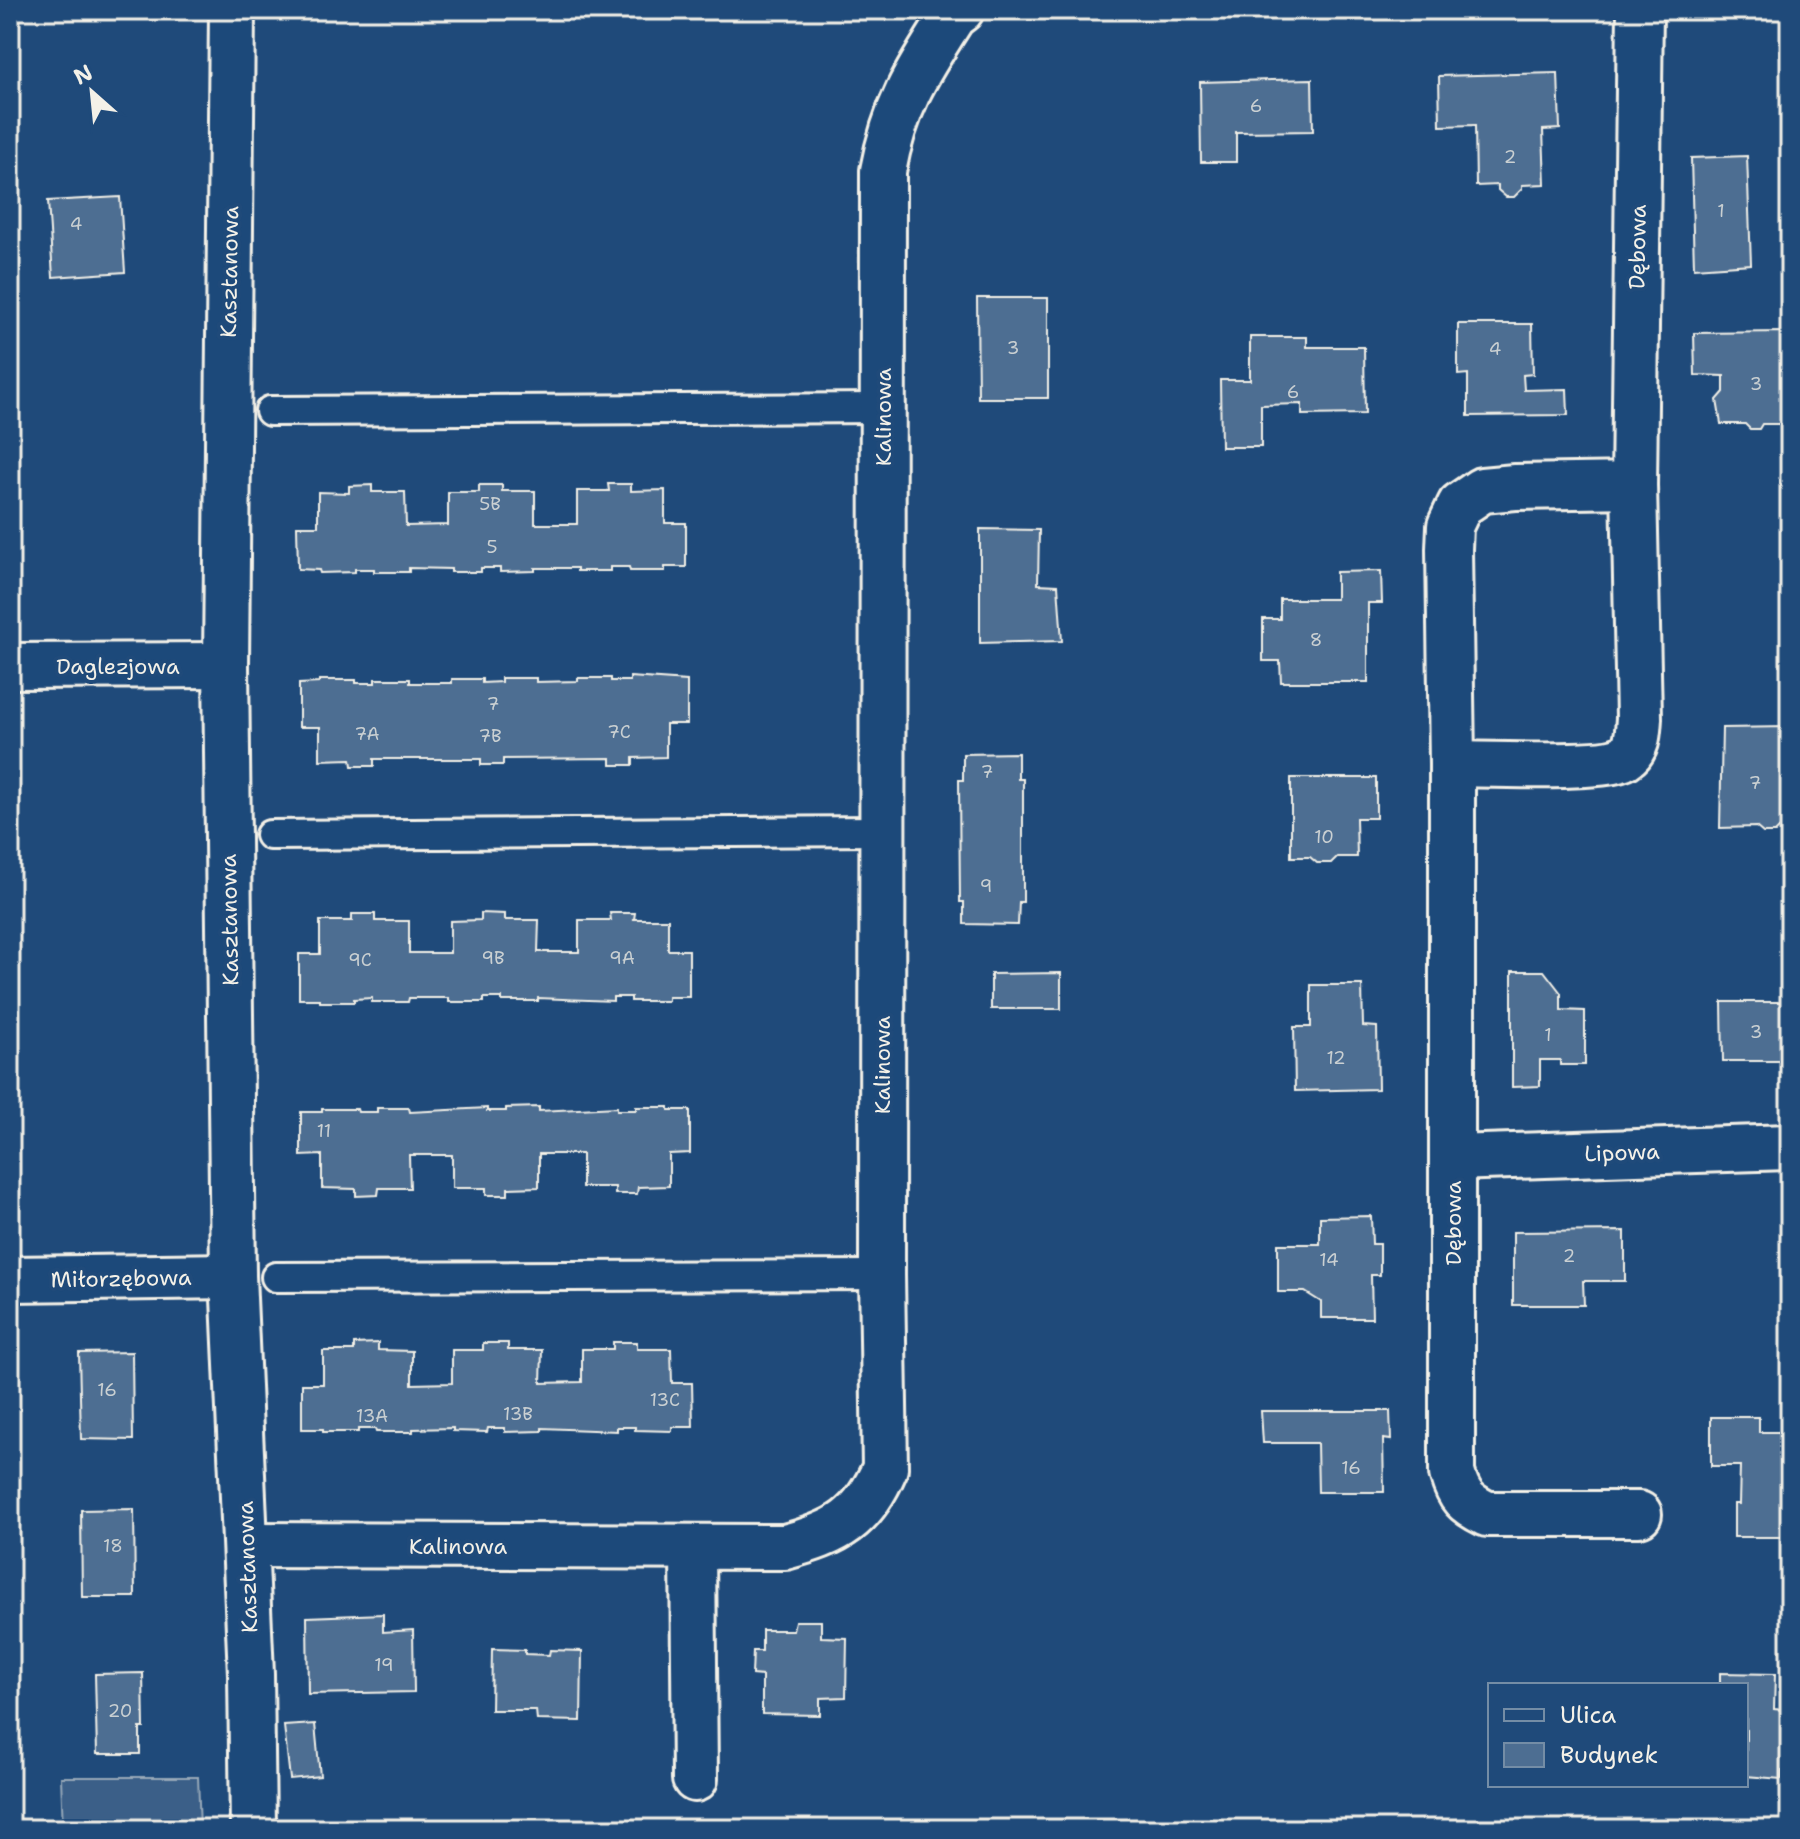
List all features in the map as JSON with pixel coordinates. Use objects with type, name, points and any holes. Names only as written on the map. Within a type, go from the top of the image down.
[{"type":"street","name":"Kasztanowa","points":[[232,10],[226,665],[233,1276],[246,1545],[253,1829]]},
{"type":"street","name":"Kalinowa","points":[[246,1545],[785,1547],[821,1537],[850,1519],[873,1496],[885,1468],[882,1275],[883,171],[890,133],[903,98],[953,16],[961,10]]},
{"type":"street","name":"Dębowa","points":[[1452,764],[1593,764],[1622,759],[1635,744],[1639,718],[1634,485],[1640,10]]},
{"type":"street","name":"Dębowa","points":[[1634,485],[1482,490],[1460,505],[1450,526],[1451,1456],[1458,1493],[1470,1506],[1487,1514],[1639,1514]]},
{"type":"street","name":"Daglezjowa","points":[[10,666],[226,665]]},
{"type":"street","name":"Lipowa","points":[[1453,1158],[1790,1147]]},
{"type":"street","name":"Miłorzębowa","points":[[10,1279],[233,1276]]},
{"type":"street","points":[[693,1547],[695,1779]]},
{"type":"lane","points":[[270,411],[883,408]]},
{"type":"lane","points":[[270,835],[883,831]]},
{"type":"lane","points":[[276,1277],[882,1275]]},
{"type":"shaded area","points":[[61,1777],[198,1777],[200,1829],[63,1829]]},
{"type":"building","points":[[1558,73],[1560,129],[1543,130],[1545,184],[1522,185],[1514,197],[1506,197],[1498,190],[1498,185],[1476,186],[1475,125],[1440,126],[1439,76]]},
{"type":"building","points":[[1312,79],[1313,131],[1236,132],[1236,162],[1201,162],[1200,82]]},
{"type":"building","points":[[1747,156],[1751,264],[1694,268],[1691,158]]},
{"type":"building","points":[[120,197],[125,272],[53,277],[48,201]]},
{"type":"building","points":[[977,298],[1048,298],[1048,398],[978,398]]},
{"type":"building","points":[[1458,324],[1532,324],[1533,374],[1523,375],[1524,390],[1567,389],[1568,415],[1468,416],[1468,374],[1458,375]]},
{"type":"building","points":[[1786,332],[1787,395],[1790,398],[1787,424],[1762,424],[1759,429],[1750,429],[1745,424],[1721,424],[1717,400],[1724,392],[1724,376],[1695,375],[1694,333]]},
{"type":"building","points":[[1250,337],[1307,337],[1307,347],[1364,347],[1365,414],[1302,415],[1302,404],[1261,405],[1261,447],[1221,447],[1220,380],[1250,380]]},
{"type":"building","points":[[608,484],[631,484],[631,491],[665,490],[665,523],[686,523],[686,567],[665,567],[665,571],[630,571],[629,567],[610,567],[610,571],[535,568],[535,571],[500,572],[500,568],[481,568],[481,572],[451,572],[451,569],[409,568],[409,572],[355,569],[355,572],[320,573],[319,570],[298,569],[297,526],[318,526],[318,492],[349,493],[349,486],[372,485],[372,492],[405,492],[406,526],[448,525],[448,492],[479,492],[479,485],[502,485],[502,491],[535,491],[535,524],[577,524],[577,491],[609,491]]},
{"type":"building","points":[[980,529],[1039,530],[1038,584],[1058,585],[1062,641],[980,643]]},
{"type":"building","points":[[1381,571],[1382,603],[1368,603],[1368,682],[1281,682],[1280,661],[1263,661],[1263,619],[1280,619],[1280,599],[1336,599],[1336,572]]},
{"type":"building","points":[[630,677],[687,681],[687,724],[666,724],[666,757],[633,758],[633,765],[611,765],[611,758],[503,759],[503,765],[481,765],[481,759],[374,759],[374,766],[352,766],[351,759],[320,760],[320,727],[299,727],[299,684],[319,683],[319,680],[375,683],[375,679],[410,679],[410,683],[452,683],[452,679],[482,679],[482,683],[501,682],[501,678],[536,678],[536,682],[578,681],[578,678],[630,681]]},
{"type":"building","points":[[1789,727],[1790,827],[1781,827],[1775,833],[1763,833],[1756,827],[1720,828],[1722,728]]},
{"type":"building","points":[[1018,753],[1018,779],[1023,779],[1023,902],[1019,902],[1018,925],[964,924],[964,902],[960,902],[959,780],[963,780],[963,754]]},
{"type":"building","points":[[1291,778],[1376,778],[1376,818],[1356,818],[1357,857],[1337,857],[1331,863],[1317,863],[1310,857],[1291,857]]},
{"type":"building","points":[[481,913],[505,914],[505,920],[539,920],[538,952],[579,952],[579,920],[611,920],[610,913],[635,913],[634,919],[668,919],[668,950],[689,950],[689,997],[668,997],[668,1001],[631,1001],[631,997],[613,997],[613,1001],[538,998],[538,1001],[502,1001],[502,998],[484,998],[484,1002],[449,1002],[449,998],[409,998],[408,1002],[372,1002],[372,998],[354,999],[354,1002],[299,999],[299,954],[320,954],[320,921],[352,921],[352,914],[375,914],[375,921],[409,921],[409,953],[450,953],[450,921],[481,920]]},
{"type":"building","points":[[1512,971],[1544,971],[1561,993],[1561,1010],[1585,1011],[1585,1065],[1560,1065],[1560,1060],[1540,1060],[1540,1086],[1512,1087]]},
{"type":"building","points":[[1061,973],[1061,1009],[991,1009],[991,974]]},
{"type":"building","points":[[1311,985],[1362,985],[1363,1026],[1377,1027],[1378,1089],[1295,1091],[1294,1027],[1311,1027]]},
{"type":"building","points":[[1722,1002],[1790,1002],[1790,1061],[1723,1061]]},
{"type":"building","points":[[539,1107],[539,1111],[617,1107],[617,1110],[669,1107],[669,1110],[690,1110],[690,1153],[669,1154],[669,1186],[638,1187],[637,1194],[615,1194],[615,1187],[582,1187],[582,1154],[539,1154],[539,1187],[508,1188],[508,1195],[486,1195],[486,1188],[452,1188],[452,1155],[409,1155],[410,1188],[379,1188],[378,1195],[356,1196],[356,1189],[322,1188],[322,1155],[301,1156],[301,1112],[357,1109],[358,1112],[377,1112],[377,1108],[409,1108],[410,1112],[487,1108],[487,1111],[506,1111],[506,1108]]},
{"type":"building","points":[[1371,1216],[1372,1244],[1380,1244],[1380,1275],[1371,1275],[1372,1318],[1321,1318],[1321,1302],[1305,1292],[1278,1292],[1278,1244],[1320,1244],[1320,1217]]},
{"type":"building","points":[[1625,1231],[1625,1281],[1583,1281],[1584,1305],[1513,1305],[1513,1232]]},
{"type":"building","points":[[613,1342],[637,1342],[637,1349],[671,1349],[672,1383],[692,1383],[693,1427],[672,1427],[672,1431],[617,1427],[617,1431],[542,1428],[542,1431],[505,1432],[505,1428],[488,1428],[487,1432],[453,1431],[453,1428],[413,1429],[413,1432],[358,1429],[358,1432],[323,1432],[323,1429],[302,1429],[302,1384],[323,1384],[323,1351],[354,1351],[354,1344],[378,1343],[378,1350],[412,1351],[412,1384],[452,1383],[452,1350],[483,1350],[483,1343],[508,1343],[508,1350],[542,1350],[541,1383],[582,1382],[582,1349],[613,1349]]},
{"type":"building","points":[[11,1352],[12,1440],[10,1440]]},
{"type":"building","points":[[132,1352],[133,1440],[81,1439],[79,1353]]},
{"type":"building","points":[[1261,1411],[1390,1411],[1391,1440],[1383,1439],[1384,1492],[1318,1492],[1317,1443],[1263,1443]]},
{"type":"building","points":[[1711,1417],[1759,1417],[1759,1432],[1790,1432],[1790,1537],[1734,1537],[1734,1504],[1739,1504],[1740,1466],[1711,1466]]},
{"type":"building","points":[[134,1509],[135,1597],[82,1597],[81,1510]]},
{"type":"building","points":[[11,1511],[12,1599],[10,1599]]},
{"type":"building","points":[[383,1614],[383,1632],[413,1630],[414,1692],[308,1694],[307,1617]]},
{"type":"building","points":[[795,1621],[821,1621],[821,1637],[847,1638],[846,1697],[820,1698],[820,1715],[762,1714],[762,1676],[752,1675],[753,1651],[762,1651],[762,1630],[793,1630]]},
{"type":"building","points":[[492,1649],[525,1650],[525,1654],[549,1655],[550,1650],[582,1651],[581,1721],[537,1720],[536,1710],[491,1710]]},
{"type":"building","points":[[143,1673],[144,1728],[140,1728],[140,1754],[97,1754],[95,1674]]},
{"type":"building","points":[[1720,1673],[1775,1674],[1774,1709],[1783,1710],[1783,1718],[1790,1718],[1790,1771],[1782,1771],[1781,1779],[1748,1776],[1748,1683],[1720,1683]]},
{"type":"building","points":[[315,1724],[320,1776],[290,1779],[284,1726]]}]
